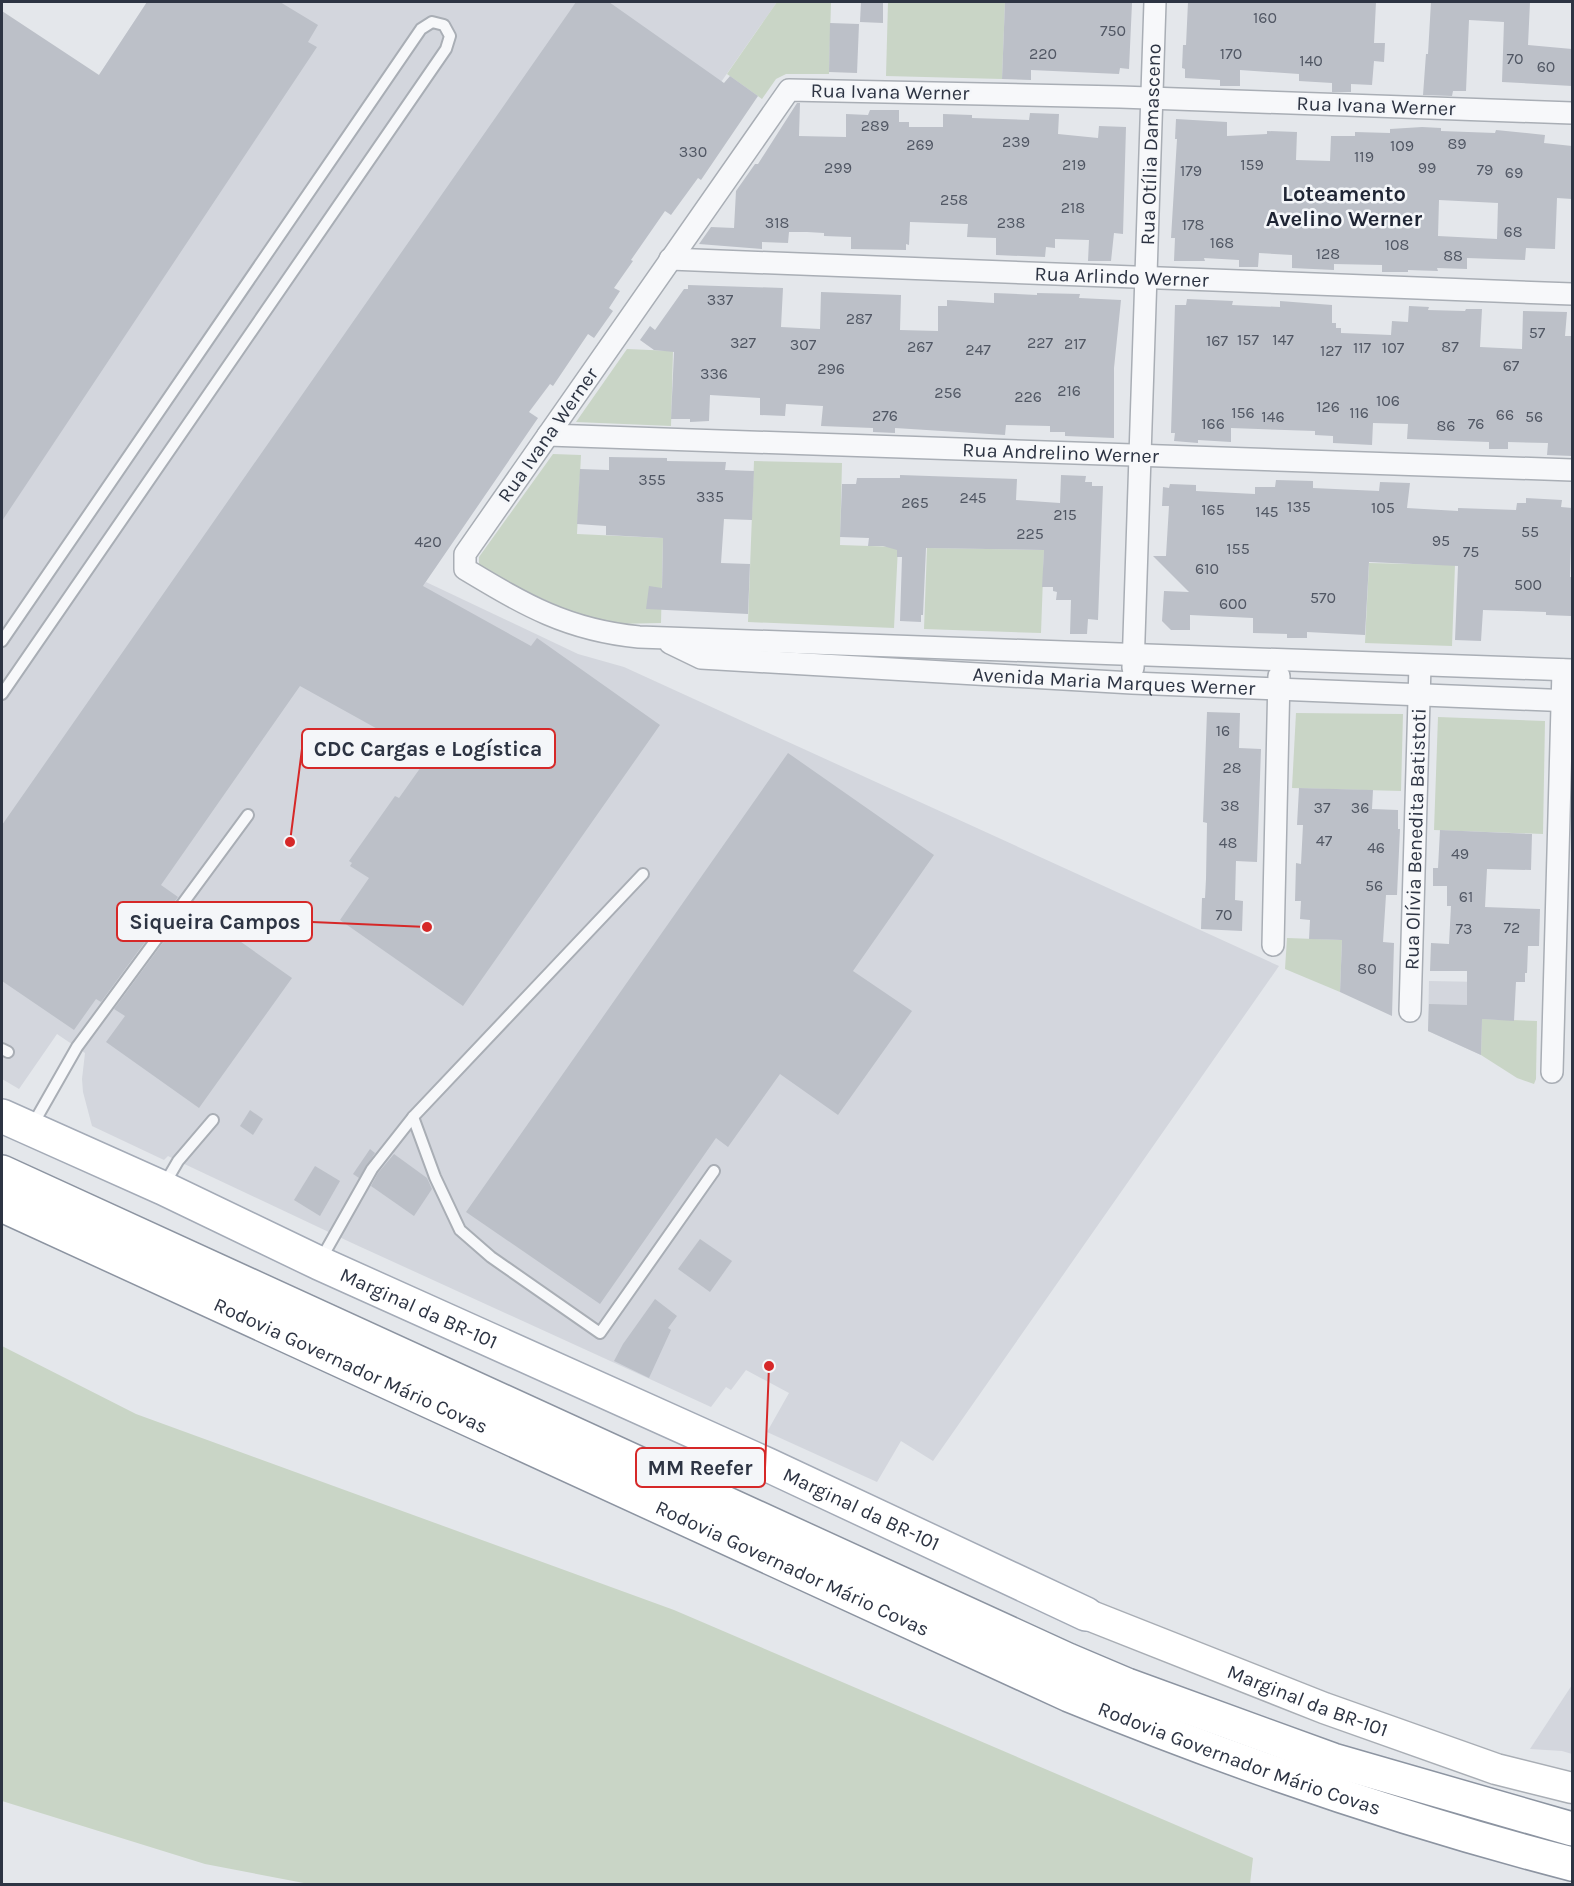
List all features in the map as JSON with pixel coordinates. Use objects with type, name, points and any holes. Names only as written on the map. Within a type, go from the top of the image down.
[{"type":"main road","name":"Marginal da BR-101","points":[[16,1123],[163,1188],[319,1263],[768,1464],[1086,1614],[1335,1712],[1496,1769],[1572,1788]]},
{"type":"main road","name":"Rodovia Governador Mário Covas","points":[[2,1172],[1127,1685],[1333,1760],[1572,1829]]},
{"type":"main road","name":"Rodovia Governador Mário Covas","points":[[2,1205],[1069,1695],[1167,1734],[1372,1806],[1455,1832],[1572,1864]]},
{"type":"street","name":"Rua Otília Damasceno","points":[[1132,683],[1155,2]]},
{"type":"street","name":"Rua Ivana Werner","points":[[465,569],[465,554],[789,90],[1152,98],[1572,113]]},
{"type":"street","name":"Rua Arlindo Werner","points":[[670,259],[1572,294]]},
{"type":"street","name":"Rua Andrelino Werner","points":[[548,435],[1572,470]]},
{"type":"street","name":"Avenida Maria Marques Werner","points":[[465,569],[520,602],[568,623],[611,634],[661,639],[1568,670]]},
{"type":"street","name":"Avenida Maria Marques Werner","points":[[661,639],[701,658],[1132,683],[1568,701]]},
{"type":"street","points":[[1272,945],[1280,660]]},
{"type":"street","name":"Rua Olívia Benedita Batistoti","points":[[1410,1011],[1420,665]]},
{"type":"street","points":[[1552,1072],[1568,670]]},
{"type":"lane","points":[[2,641],[421,29],[432,22],[444,25],[450,36],[446,48],[2,694]]},
{"type":"lane","points":[[16,1123],[76,1047],[248,815]]},
{"type":"lane","points":[[319,1263],[372,1169],[413,1117],[643,874]]},
{"type":"lane","points":[[413,1117],[435,1177],[460,1230],[491,1257],[598,1333],[601,1332],[714,1171]]},
{"type":"lane","points":[[163,1188],[178,1161],[213,1120]]},
{"type":"shaded area","points":[[147,2],[777,2],[608,244],[423,586],[426,582],[578,654],[624,667],[1279,966],[933,1461],[901,1441],[877,1482],[767,1432],[789,1393],[746,1370],[731,1390],[726,1387],[711,1407],[168,1156],[164,1160],[92,1126],[83,1092],[85,1053],[57,1034],[19,1089],[2,1079],[2,222]]},
{"type":"shaded area","points":[[1429,981],[1483,982],[1481,1055],[1428,1031]]},
{"type":"shaded area","points":[[1572,1685],[1572,1754],[1530,1749]]},
{"type":"green space","points":[[777,2],[831,2],[829,74],[786,74],[776,79],[762,99],[727,74]]},
{"type":"green space","points":[[888,2],[1005,2],[1002,79],[886,76]]},
{"type":"green space","points":[[627,349],[673,351],[671,426],[576,422]]},
{"type":"green space","points":[[553,454],[581,455],[577,534],[663,538],[661,623],[615,624],[596,621],[573,613],[496,577],[479,566],[479,557]]},
{"type":"green space","points":[[754,461],[842,463],[840,545],[898,547],[894,628],[748,622]]},
{"type":"green space","points":[[927,548],[1044,550],[1041,633],[924,629]]},
{"type":"green space","points":[[1369,563],[1455,565],[1452,646],[1365,643]]},
{"type":"green space","points":[[1296,713],[1403,714],[1401,791],[1292,788]]},
{"type":"green space","points":[[1438,717],[1545,721],[1543,834],[1434,830]]},
{"type":"green space","points":[[1287,938],[1342,940],[1340,992],[1285,969]]},
{"type":"green space","points":[[1482,1019],[1537,1021],[1534,1084],[1517,1078],[1481,1055]]},
{"type":"green space","points":[[2,1346],[136,1414],[674,1610],[1253,1858],[1250,1884],[309,1884],[205,1864],[2,1801]]},
{"type":"building","points":[[147,2],[280,2],[318,25],[308,42],[317,47],[2,521],[2,11],[99,75]]},
{"type":"building","points":[[576,2],[609,2],[724,83],[730,76],[758,96],[701,180],[698,178],[671,215],[665,211],[631,260],[633,261],[614,288],[620,291],[609,308],[613,311],[594,338],[588,334],[553,386],[550,384],[529,412],[538,418],[423,586],[531,646],[537,638],[660,725],[463,1006],[340,920],[369,878],[350,866],[352,863],[349,861],[395,796],[399,798],[428,757],[300,686],[161,885],[178,897],[101,1002],[96,999],[74,1030],[2,981],[2,825]]},
{"type":"building","points":[[861,2],[883,2],[883,23],[860,22]]},
{"type":"building","points":[[1005,2],[1132,3],[1129,69],[1120,68],[1119,74],[1031,70],[1031,80],[1002,79]]},
{"type":"building","points":[[1188,2],[1376,2],[1374,43],[1385,43],[1384,62],[1374,61],[1372,85],[1351,84],[1351,92],[1332,92],[1332,83],[1299,81],[1299,74],[1240,70],[1240,86],[1220,86],[1220,80],[1185,78],[1185,69],[1182,68],[1183,45],[1186,45]]},
{"type":"building","points":[[1431,2],[1530,2],[1528,45],[1572,49],[1572,86],[1502,82],[1504,22],[1469,20],[1466,91],[1453,91],[1452,96],[1423,95]]},
{"type":"building","points":[[830,23],[859,24],[857,73],[829,72]]},
{"type":"building","points":[[797,103],[800,103],[799,136],[846,137],[846,114],[868,115],[870,110],[899,110],[899,122],[909,122],[909,127],[943,127],[943,114],[972,115],[972,118],[1029,120],[1030,113],[1059,114],[1058,134],[1098,138],[1099,126],[1126,127],[1123,234],[1114,233],[1111,261],[1088,261],[1089,240],[1055,239],[1055,248],[1046,247],[1045,257],[996,255],[996,238],[967,237],[968,224],[910,222],[909,245],[906,244],[906,250],[851,249],[851,237],[824,236],[824,233],[807,232],[789,232],[788,243],[762,242],[762,249],[699,244],[711,227],[734,228],[736,191],[755,164],[758,164]]},
{"type":"building","points":[[1176,119],[1227,122],[1227,136],[1267,134],[1267,131],[1297,132],[1296,160],[1330,161],[1331,136],[1355,136],[1355,132],[1390,133],[1390,129],[1422,127],[1441,128],[1441,131],[1495,133],[1496,130],[1545,135],[1544,143],[1572,146],[1572,199],[1557,198],[1555,249],[1526,248],[1525,260],[1467,258],[1467,269],[1437,268],[1438,271],[1408,270],[1408,272],[1382,272],[1382,265],[1334,264],[1334,270],[1292,268],[1292,255],[1259,253],[1258,267],[1239,267],[1239,260],[1204,258],[1205,261],[1174,261],[1175,238],[1171,238],[1177,139],[1175,139]],"holes":[[[1439,200],[1498,203],[1497,239],[1438,236]]]},
{"type":"building","points":[[688,285],[783,288],[781,327],[820,329],[821,292],[901,295],[900,330],[938,331],[938,306],[947,306],[947,300],[994,303],[994,293],[1080,294],[1079,298],[1121,300],[1114,368],[1114,438],[1065,436],[1065,432],[1050,432],[1050,426],[1006,425],[1005,435],[895,428],[895,433],[873,432],[873,428],[821,426],[823,406],[786,404],[785,416],[760,415],[760,398],[710,395],[709,421],[690,422],[690,419],[671,419],[674,352],[654,350],[640,340],[650,326],[655,330],[684,289],[688,289]]},
{"type":"building","points":[[1187,299],[1233,301],[1232,305],[1280,307],[1280,301],[1332,305],[1332,323],[1336,323],[1336,328],[1341,328],[1341,333],[1391,335],[1392,321],[1408,322],[1409,306],[1429,307],[1428,310],[1482,309],[1480,347],[1522,349],[1523,311],[1567,312],[1565,336],[1572,336],[1572,456],[1547,455],[1548,443],[1508,442],[1508,449],[1489,449],[1489,442],[1407,439],[1408,424],[1373,423],[1372,445],[1333,443],[1333,436],[1315,435],[1315,431],[1231,428],[1231,442],[1174,441],[1175,433],[1171,433],[1175,305],[1186,305]]},
{"type":"building","points":[[609,457],[726,462],[725,470],[754,471],[752,520],[724,519],[721,563],[750,564],[748,614],[646,609],[649,586],[662,588],[663,538],[606,535],[606,526],[577,524],[580,469],[609,470]]},
{"type":"building","points":[[900,475],[1017,479],[1016,500],[1060,503],[1061,475],[1086,476],[1085,482],[1092,482],[1092,486],[1103,486],[1098,620],[1088,619],[1087,634],[1070,634],[1071,600],[1056,600],[1057,592],[1053,591],[1053,587],[1042,587],[1044,550],[926,548],[921,622],[900,621],[902,557],[897,557],[897,550],[883,546],[868,546],[869,538],[840,537],[842,484],[856,484],[857,478],[900,478]]},
{"type":"building","points":[[1276,480],[1313,481],[1313,488],[1379,491],[1380,482],[1410,483],[1407,508],[1458,511],[1458,508],[1516,510],[1517,503],[1526,503],[1526,498],[1562,500],[1561,507],[1572,508],[1571,616],[1546,615],[1546,612],[1483,610],[1481,641],[1455,640],[1458,566],[1369,562],[1365,635],[1307,632],[1307,638],[1287,638],[1287,634],[1253,633],[1253,618],[1190,615],[1190,630],[1171,630],[1162,621],[1164,591],[1189,592],[1153,556],[1166,556],[1169,506],[1162,506],[1163,487],[1169,488],[1170,484],[1196,485],[1196,491],[1255,494],[1255,487],[1275,487]]},
{"type":"building","points":[[1207,712],[1240,713],[1239,748],[1261,749],[1257,862],[1236,861],[1235,900],[1243,901],[1242,931],[1201,929],[1202,898],[1205,898],[1206,879],[1207,823],[1203,822]]},
{"type":"building","points":[[788,753],[934,855],[853,971],[912,1011],[838,1115],[780,1074],[728,1147],[716,1138],[600,1304],[466,1212]]},
{"type":"building","points":[[1299,788],[1373,790],[1372,809],[1398,810],[1398,829],[1400,829],[1397,895],[1386,895],[1383,942],[1394,943],[1392,1016],[1340,992],[1342,940],[1309,939],[1310,920],[1300,919],[1301,901],[1295,901],[1296,863],[1301,864],[1303,825],[1297,825]]},
{"type":"building","points":[[1440,830],[1532,834],[1531,870],[1487,869],[1485,907],[1540,909],[1539,946],[1528,946],[1525,982],[1516,982],[1514,1021],[1482,1019],[1481,1055],[1428,1031],[1429,1004],[1467,1005],[1467,971],[1430,971],[1431,943],[1449,944],[1451,906],[1447,906],[1447,886],[1433,886],[1433,868],[1438,868]]},
{"type":"building","points":[[190,906],[292,978],[199,1108],[106,1042],[125,1016],[114,1009]]},
{"type":"building","points":[[250,1110],[263,1119],[253,1135],[240,1126]]},
{"type":"building","points":[[370,1149],[375,1153],[359,1178],[353,1174]]},
{"type":"building","points":[[394,1154],[427,1178],[432,1189],[414,1216],[371,1186],[378,1173]]},
{"type":"building","points":[[315,1166],[340,1181],[320,1216],[294,1200]]},
{"type":"building","points":[[700,1239],[732,1261],[710,1292],[678,1269]]},
{"type":"building","points":[[655,1299],[677,1316],[668,1328],[671,1330],[649,1378],[614,1361],[623,1344]]},
{"type":"place","name":"CDC Cargas e Logística","points":[[290,842]]},
{"type":"place","name":"Siqueira Campos","points":[[427,927]]},
{"type":"place","name":"MM Reefer","points":[[769,1366]]},
{"type":"district","name":"Loteamento Avelino Werner","points":[[1344,206]]}]
